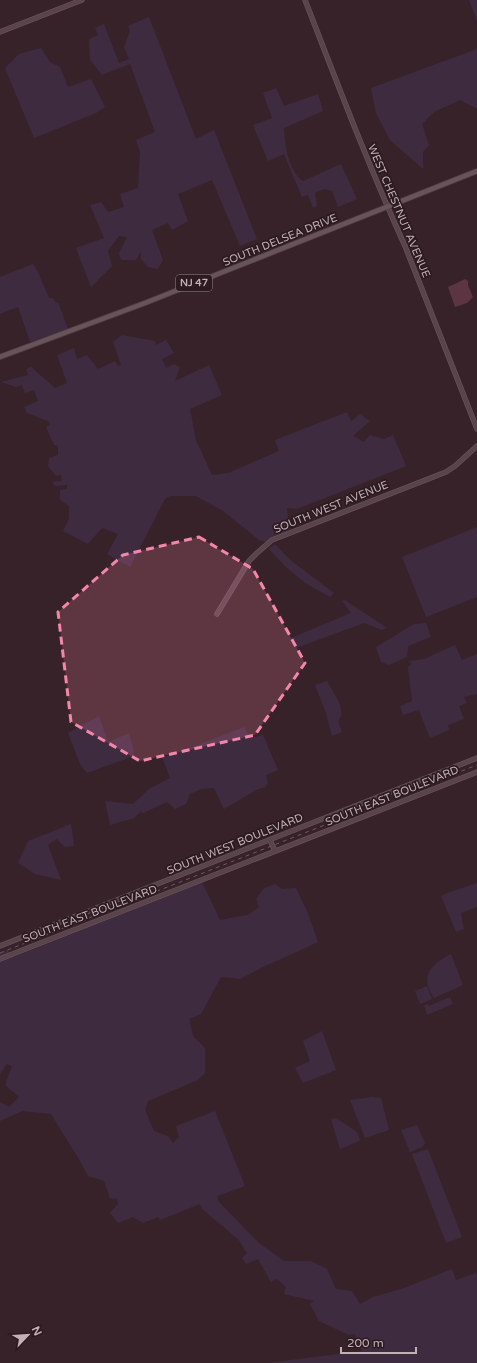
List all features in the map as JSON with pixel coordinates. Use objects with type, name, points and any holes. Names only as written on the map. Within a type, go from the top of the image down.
[{"type":"main road","points":[[0,32],[82,0]]},
{"type":"main road","name":"WEST CHESTNUT AVENUE","points":[[305,0],[387,207],[405,246],[477,429]]},
{"type":"main road","name":"SOUTH DELSEA DRIVE","points":[[0,357],[145,303],[477,171]]},
{"type":"main road","name":"SOUTH WEST AVENUE","points":[[217,614],[249,561],[272,540],[446,472],[477,446]]},
{"type":"main road","name":"SOUTH WEST BOULEVARD","points":[[0,946],[477,758]]},
{"type":"main road","name":"SOUTH EAST BOULEVARD","points":[[0,959],[477,772]]},
{"type":"main road","points":[[270,840],[275,851]]},
{"type":"highlighted area","points":[[199,537],[253,569],[305,663],[255,735],[140,761],[71,722],[58,612],[123,555]]},
{"type":"shaded area","points":[[469,0],[477,0],[477,21]]},
{"type":"shaded area","points":[[149,17],[196,139],[214,130],[257,239],[240,246],[212,180],[178,194],[188,221],[172,230],[168,223],[152,230],[163,260],[158,269],[148,267],[141,259],[141,251],[136,260],[121,260],[119,253],[127,237],[119,236],[108,251],[112,266],[91,287],[76,248],[104,238],[90,205],[101,202],[108,212],[124,207],[120,194],[138,188],[140,152],[136,140],[155,132],[130,64],[102,75],[90,60],[89,39],[98,35],[95,28],[104,24],[119,63],[129,59],[124,47],[130,31],[128,26]]},
{"type":"shaded area","points":[[41,48],[50,62],[60,67],[68,87],[91,79],[105,107],[96,113],[34,138],[5,68],[19,54]]},
{"type":"shaded area","points":[[477,49],[477,108],[460,100],[434,112],[422,124],[429,145],[423,152],[423,169],[390,140],[376,113],[371,88]]},
{"type":"shaded area","points":[[276,88],[284,106],[318,94],[323,111],[284,128],[288,157],[298,177],[303,181],[341,164],[357,199],[338,207],[332,191],[324,189],[315,193],[317,206],[313,208],[308,195],[302,197],[284,154],[268,161],[253,125],[272,118],[263,93]]},
{"type":"shaded area","points":[[33,264],[49,298],[53,298],[56,303],[58,302],[68,329],[30,342],[18,307],[0,314],[0,277]]},
{"type":"shaded area","points":[[465,279],[468,281],[473,297],[467,303],[455,307],[448,287]]},
{"type":"shaded area","points":[[122,335],[155,341],[156,345],[166,340],[174,353],[162,359],[166,368],[174,364],[180,367],[175,381],[209,365],[222,395],[190,409],[196,440],[212,475],[228,473],[279,451],[275,440],[347,412],[351,421],[360,414],[370,421],[353,436],[364,442],[370,435],[384,439],[393,435],[406,466],[297,509],[287,508],[290,533],[266,542],[259,540],[223,511],[196,496],[170,496],[165,499],[130,567],[107,554],[118,534],[102,528],[88,544],[63,531],[69,519],[69,506],[60,500],[60,490],[67,489],[67,485],[54,486],[53,482],[62,481],[61,475],[56,476],[48,466],[49,458],[58,455],[58,446],[54,445],[46,427],[50,425],[48,421],[27,413],[24,407],[38,401],[34,390],[25,393],[22,385],[16,387],[1,382],[28,375],[26,369],[31,367],[55,388],[67,383],[57,355],[74,348],[77,359],[87,355],[98,369],[115,361],[118,366],[121,365],[113,342]]},
{"type":"shaded area","points":[[477,527],[477,597],[426,617],[402,557]]},
{"type":"shaded area","points":[[275,544],[289,559],[334,593],[330,597],[305,583],[285,566],[269,549]]},
{"type":"shaded area","points":[[345,600],[387,628],[382,630],[364,623],[296,648],[291,638],[351,613],[342,601]]},
{"type":"shaded area","points":[[426,623],[431,637],[408,646],[407,657],[389,665],[381,662],[376,647],[414,624]]},
{"type":"shaded area","points":[[455,645],[462,660],[477,654],[477,694],[464,697],[467,703],[459,706],[464,719],[448,725],[449,730],[430,738],[419,710],[403,715],[400,706],[412,701],[408,667],[412,664],[409,661],[424,659]]},
{"type":"shaded area","points":[[327,681],[339,702],[342,714],[338,721],[342,732],[332,736],[326,713],[315,685]]},
{"type":"shaded area","points":[[99,716],[108,742],[129,733],[134,756],[87,773],[80,764],[68,733]]},
{"type":"shaded area","points":[[244,727],[251,738],[263,735],[278,770],[266,775],[268,784],[266,787],[258,789],[224,809],[214,788],[201,789],[190,794],[186,804],[175,809],[167,802],[141,814],[142,810],[134,818],[110,825],[105,801],[133,804],[149,789],[170,778],[162,757],[174,754]]},
{"type":"shaded area","points":[[71,824],[74,846],[65,847],[57,839],[48,845],[61,880],[35,874],[18,863],[28,841]]},
{"type":"shaded area","points":[[202,882],[220,920],[248,915],[259,907],[256,899],[264,888],[275,884],[282,889],[296,888],[307,911],[318,942],[240,979],[221,977],[201,1014],[189,1019],[193,1036],[205,1048],[205,1073],[198,1080],[148,1101],[145,1110],[154,1131],[168,1136],[173,1143],[179,1137],[176,1126],[215,1111],[245,1186],[217,1196],[219,1202],[259,1243],[284,1261],[311,1261],[327,1269],[336,1289],[352,1291],[360,1304],[373,1297],[404,1288],[452,1269],[456,1280],[476,1273],[477,1363],[267,1363],[362,1351],[355,1334],[349,1335],[319,1321],[310,1304],[314,1301],[284,1294],[286,1287],[277,1279],[271,1282],[258,1259],[246,1264],[242,1258],[247,1253],[238,1239],[202,1209],[200,1204],[160,1220],[158,1217],[143,1223],[133,1217],[118,1223],[110,1213],[118,1204],[117,1199],[110,1198],[104,1181],[88,1176],[51,1114],[23,1111],[0,1121],[0,1102],[9,1107],[19,1097],[5,1085],[12,1066],[7,1064],[0,1074],[0,953],[7,950],[14,957]]},
{"type":"shaded area","points":[[477,883],[477,907],[461,913],[464,929],[456,932],[441,896]]},
{"type":"shaded area","points":[[451,954],[463,985],[434,998],[428,986],[428,976],[430,971],[437,963]]},
{"type":"shaded area","points":[[427,986],[432,999],[420,1004],[415,991]]},
{"type":"shaded area","points":[[450,997],[453,1004],[427,1015],[424,1005],[428,1004],[429,1006]]},
{"type":"shaded area","points":[[322,1031],[336,1070],[303,1083],[295,1068],[310,1061],[303,1041]]},
{"type":"shaded area","points":[[373,1097],[381,1098],[389,1130],[365,1138],[350,1100]]},
{"type":"shaded area","points":[[336,1118],[357,1132],[360,1140],[340,1149],[331,1119]]},
{"type":"shaded area","points":[[417,1125],[425,1143],[422,1147],[410,1152],[401,1130]]},
{"type":"shaded area","points":[[428,1149],[462,1237],[446,1243],[412,1154]]},
{"type":"railway","points":[[0,953],[477,765]]}]
